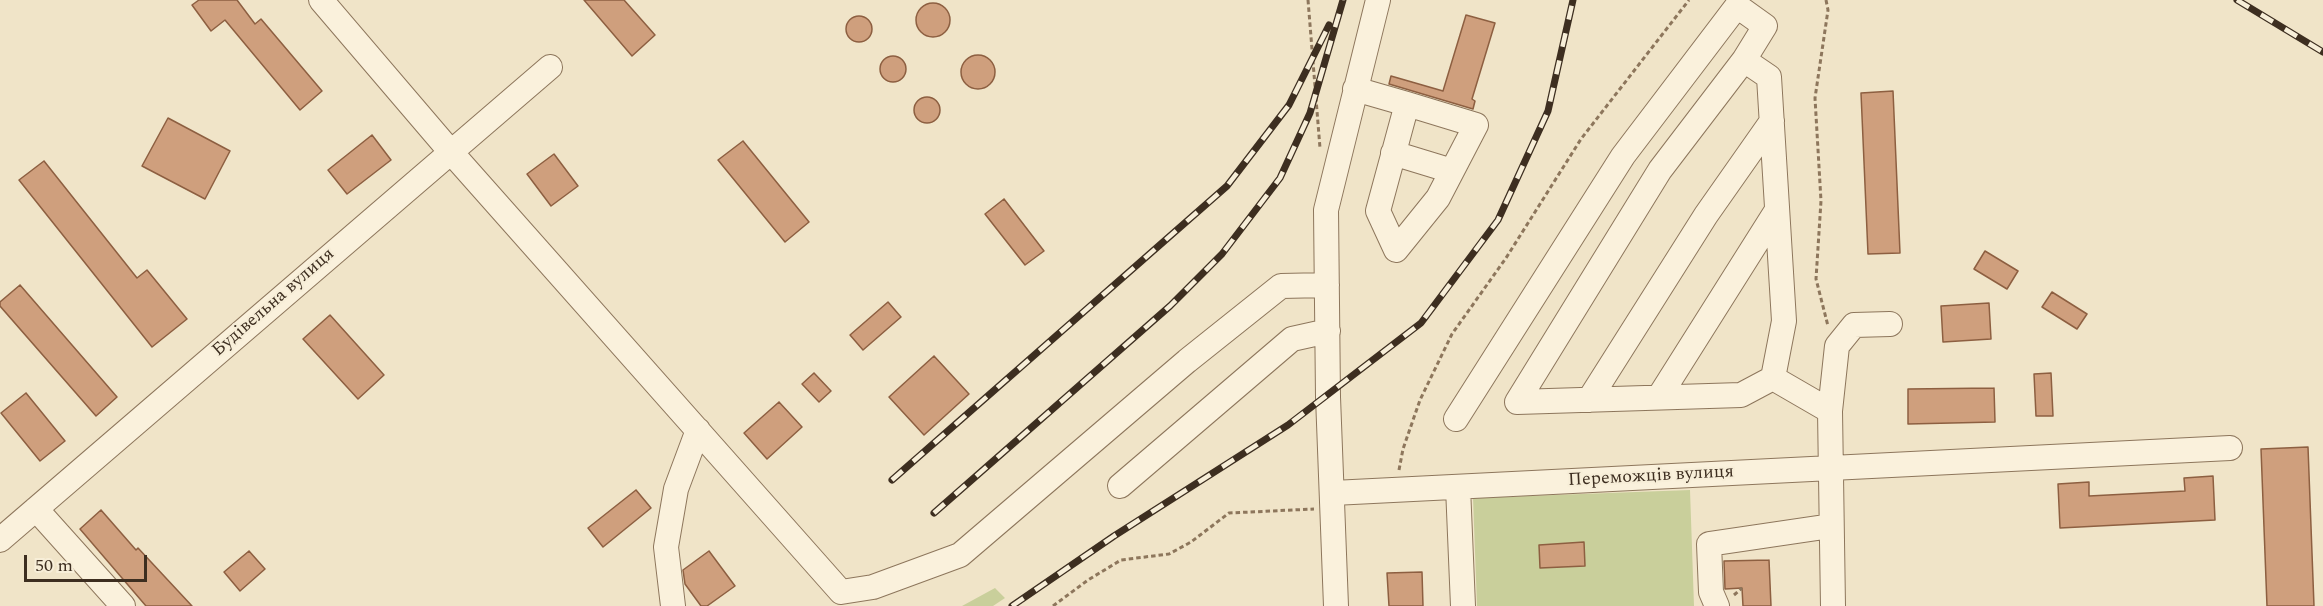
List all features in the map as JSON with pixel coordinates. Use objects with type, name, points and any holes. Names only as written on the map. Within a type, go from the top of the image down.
[{"type":"street","points":[[321,0],[450,151],[841,592],[873,587],[960,555],[1187,362],[1281,286],[1327,285]]},
{"type":"street","points":[[1336,606],[1328,397],[1326,210],[1378,0]]},
{"type":"street","points":[[1456,419],[1623,156],[1737,6],[1765,26],[1744,60],[1660,170],[1517,402],[1741,395],[1773,378]]},
{"type":"street","points":[[1744,60],[1769,76],[1784,321],[1773,378]]},
{"type":"street","name":"Будівельна вулиця","points":[[0,540],[550,67]]},
{"type":"street","points":[[1355,89],[1407,104],[1476,125],[1438,198],[1396,249],[1378,211],[1407,104]]},
{"type":"street","points":[[1589,400],[1706,215],[1772,121]]},
{"type":"street","points":[[1393,153],[1452,171]]},
{"type":"street","points":[[1659,397],[1777,210]]},
{"type":"street","points":[[1833,606],[1830,411],[1837,346],[1854,325],[1890,324]]},
{"type":"street","points":[[1119,486],[1292,339],[1328,331]]},
{"type":"street","points":[[1773,378],[1830,411]]},
{"type":"street","points":[[673,606],[666,547],[676,489],[698,430]]},
{"type":"street","name":"Переможців вулиця","points":[[1333,501],[1395,490],[2230,448]]},
{"type":"street","points":[[1458,487],[1462,606]]},
{"type":"street","points":[[36,509],[123,606]]},
{"type":"street","points":[[1717,606],[1711,592],[1710,544],[1832,526]]},
{"type":"path","points":[[1308,0],[1321,152]]},
{"type":"path","points":[[1395,490],[1403,449],[1420,400],[1452,334],[1506,258],[1581,139],[1689,0]]},
{"type":"path","points":[[1826,0],[1828,10],[1815,98],[1821,201],[1816,279],[1829,330],[1837,346]]},
{"type":"path","points":[[1053,606],[1088,580],[1121,560],[1169,554],[1191,542],[1228,513],[1333,501]]},
{"type":"green space","points":[[1690,490],[1694,606],[1477,606],[1473,498]]},
{"type":"green space","points":[[995,588],[1005,598],[993,606],[962,606]]},
{"type":"building","points":[[199,0],[237,0],[255,24],[261,19],[322,91],[300,110],[225,20],[211,31],[192,5]]},
{"type":"building","points":[[584,0],[624,0],[655,35],[632,56]]},
{"type":"building","points":[[933,3],[945,8],[950,20],[945,32],[933,37],[921,32],[916,20],[921,8]]},
{"type":"building","points":[[1466,15],[1495,23],[1472,99],[1475,101],[1473,109],[1389,84],[1391,76],[1443,91]]},
{"type":"building","points":[[859,16],[868,20],[872,29],[868,38],[859,42],[850,38],[846,29],[850,20]]},
{"type":"building","points":[[978,55],[990,60],[995,72],[990,84],[978,89],[966,84],[961,72],[966,60]]},
{"type":"building","points":[[893,56],[902,60],[906,69],[902,78],[893,82],[884,78],[880,69],[884,60]]},
{"type":"building","points":[[1893,91],[1900,253],[1868,254],[1861,93]]},
{"type":"building","points":[[927,97],[936,101],[940,110],[936,119],[927,123],[918,119],[914,110],[918,101]]},
{"type":"building","points":[[168,118],[230,151],[205,199],[142,166]]},
{"type":"building","points":[[372,135],[391,160],[347,194],[328,170]]},
{"type":"building","points":[[743,141],[809,222],[785,242],[718,160]]},
{"type":"building","points":[[554,154],[578,186],[551,206],[527,174]]},
{"type":"building","points":[[44,161],[137,278],[147,270],[187,319],[152,347],[19,180]]},
{"type":"building","points":[[1004,199],[1044,251],[1025,265],[985,214]]},
{"type":"building","points":[[1985,251],[2018,271],[2007,289],[1974,269]]},
{"type":"building","points":[[20,285],[117,397],[96,416],[0,306],[0,302]]},
{"type":"building","points":[[2052,292],[2087,314],[2077,329],[2042,307]]},
{"type":"building","points":[[888,302],[901,317],[863,350],[850,335]]},
{"type":"building","points":[[1989,303],[1991,339],[1943,342],[1941,306]]},
{"type":"building","points":[[330,315],[384,375],[358,399],[303,339]]},
{"type":"building","points":[[934,356],[969,394],[924,435],[889,397]]},
{"type":"building","points":[[814,373],[831,391],[819,402],[802,384]]},
{"type":"building","points":[[2051,373],[2053,416],[2036,416],[2034,374]]},
{"type":"building","points":[[1994,388],[1995,422],[1908,424],[1908,389]]},
{"type":"building","points":[[26,393],[65,441],[40,461],[1,413]]},
{"type":"building","points":[[779,402],[802,427],[767,459],[744,433]]},
{"type":"building","points":[[2308,447],[2314,606],[2267,606],[2261,449]]},
{"type":"building","points":[[2213,476],[2215,520],[2060,528],[2058,484],[2089,482],[2089,496],[2185,491],[2184,478]]},
{"type":"building","points":[[636,490],[651,508],[603,547],[588,528]]},
{"type":"building","points":[[101,510],[136,550],[138,548],[192,606],[146,606],[80,529]]},
{"type":"building","points":[[1584,542],[1585,566],[1540,568],[1539,545]]},
{"type":"building","points":[[249,551],[265,569],[240,591],[224,572]]},
{"type":"building","points":[[709,551],[735,586],[707,606],[701,606],[685,584],[683,570]]},
{"type":"building","points":[[1769,560],[1771,606],[1743,606],[1742,588],[1725,589],[1724,561]]},
{"type":"building","points":[[1422,572],[1423,606],[1389,606],[1387,573]]},
{"type":"railway","points":[[934,513],[1170,306],[1222,254],[1280,178],[1310,113],[1343,0]]},
{"type":"railway","points":[[1012,606],[1114,536],[1288,425],[1421,323],[1498,220],[1548,111],[1573,0]]},
{"type":"railway","points":[[2237,0],[2323,52]]},
{"type":"railway","points":[[892,480],[1227,186],[1289,105],[1329,25]]}]
